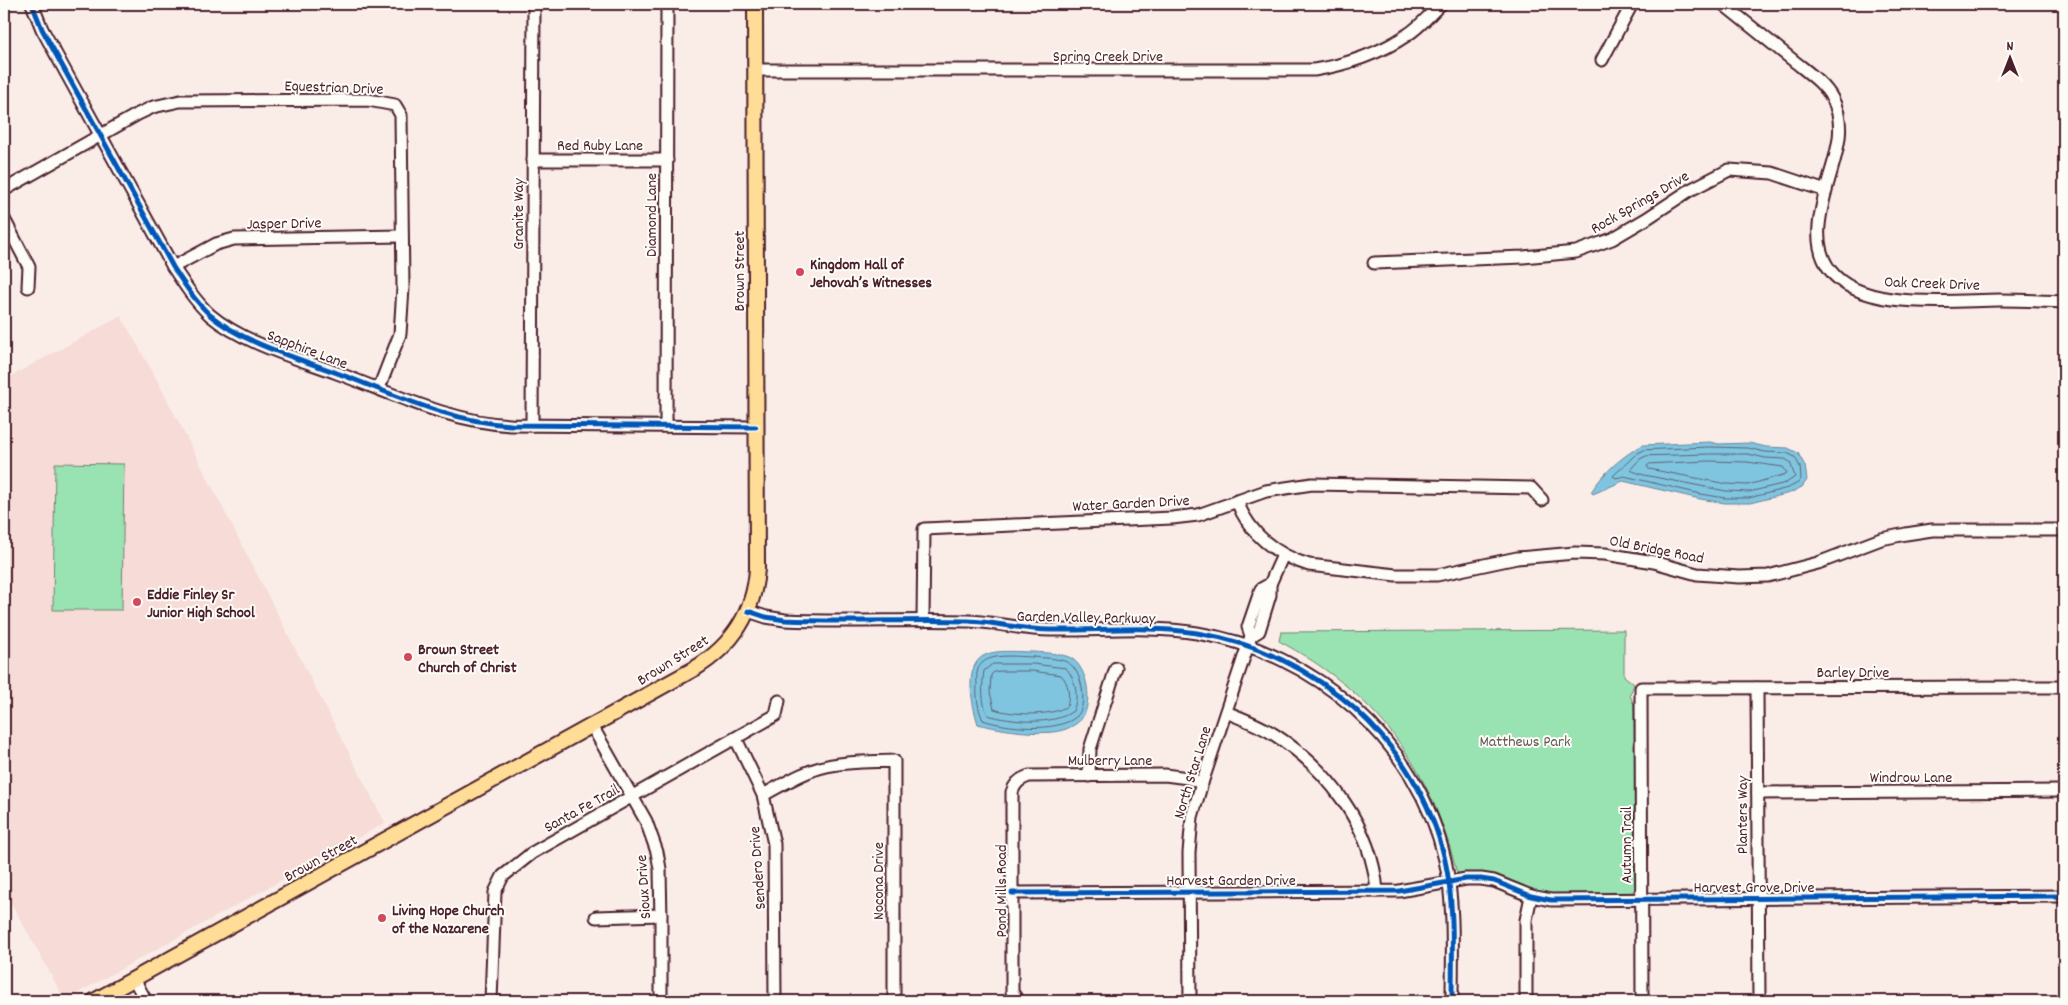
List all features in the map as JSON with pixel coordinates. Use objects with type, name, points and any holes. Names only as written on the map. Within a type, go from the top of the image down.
[{"type":"main road","name":"Brown Street","points":[[94,1001],[694,669],[716,654],[734,636],[754,596],[757,570],[755,4]]},
{"type":"street","name":"Sapphire Lane","points":[[32,4],[42,29],[173,267],[192,295],[210,315],[239,334],[474,422],[532,425],[756,427]]},
{"type":"street","name":"Granite Way","points":[[532,425],[534,4]]},
{"type":"street","name":"Diamond Lane","points":[[666,426],[667,4]]},
{"type":"street","name":"Spring Creek Drive","points":[[755,70],[1314,70],[1347,62],[1397,42],[1409,34],[1441,4]]},
{"type":"street","points":[[1602,60],[1632,4]]},
{"type":"street","name":"Oak Creek Drive","points":[[1723,4],[1809,74],[1832,97],[1838,112],[1840,144],[1821,208],[1818,230],[1821,249],[1830,270],[1840,280],[1856,289],[1875,296],[1903,301],[2002,300],[2064,302]]},
{"type":"street","name":"Equestrian Drive","points":[[4,190],[153,107],[180,101],[368,100],[395,105],[401,115],[403,288],[400,334],[379,388]]},
{"type":"street","name":"Red Ruby Lane","points":[[533,160],[667,160]]},
{"type":"street","name":"Rock Springs Drive","points":[[1374,263],[1550,256],[1576,252],[1612,239],[1646,220],[1690,190],[1730,170],[1772,173],[1826,190]]},
{"type":"street","points":[[4,219],[30,267],[28,287]]},
{"type":"street","name":"Jasper Drive","points":[[173,267],[216,244],[234,239],[402,236]]},
{"type":"street","name":"Water Garden Drive","points":[[923,621],[924,530],[1172,518],[1198,515],[1266,491],[1312,484],[1531,488],[1542,500]]},
{"type":"street","name":"Old Bridge Road","points":[[1237,501],[1241,513],[1251,528],[1265,542],[1283,555],[1309,565],[1416,576],[1446,574],[1492,563],[1575,553],[1605,554],[1654,562],[1697,574],[1739,577],[1768,576],[1818,563],[1882,539],[1906,534],[1932,530],[2064,530]]},
{"type":"street","name":"North Star Lane","points":[[1190,1001],[1190,834],[1194,811],[1249,641],[1259,631],[1270,595],[1270,584],[1283,555]]},
{"type":"street","name":"Garden Valley Parkway","points":[[748,610],[766,617],[785,620],[970,621],[1037,630],[1179,631],[1249,641],[1291,664],[1322,682],[1350,703],[1376,727],[1406,768],[1422,798],[1441,845],[1449,883],[1452,1001]]},
{"type":"street","points":[[1089,776],[1090,749],[1116,668]]},
{"type":"street","name":"Barley Drive","points":[[1641,688],[2064,687]]},
{"type":"street","name":"Autumn Trail","points":[[1641,688],[1642,1001]]},
{"type":"street","name":"Planters Way","points":[[1757,688],[1759,1001]]},
{"type":"street","name":"Santa Fe Trail","points":[[490,1001],[495,892],[500,880],[532,853],[776,715],[779,700]]},
{"type":"street","points":[[1226,712],[1275,734],[1322,774],[1341,798],[1362,833],[1375,870],[1377,891]]},
{"type":"street","name":"Sioux Drive","points":[[592,726],[646,821],[657,852],[660,869],[661,1001]]},
{"type":"street","name":"Sendero Drive","points":[[736,739],[763,795],[774,844],[776,1001]]},
{"type":"street","name":"Nocona Drive","points":[[763,795],[812,771],[828,766],[846,763],[894,761],[894,1001]]},
{"type":"street","name":"Mulberry Lane","points":[[1018,781],[1029,776],[1165,775],[1202,782]]},
{"type":"street","name":"Pond Mills Road","points":[[1018,781],[1012,792],[1012,992],[1018,1001]]},
{"type":"street","name":"Windrow Lane","points":[[1758,793],[2064,791]]},
{"type":"street","name":"Harvest Grove Drive","points":[[1449,883],[1481,878],[1494,881],[1531,896],[1551,900],[2064,896]]},
{"type":"street","name":"Harvest Garden Drive","points":[[1012,893],[1377,891],[1414,890],[1449,883]]},
{"type":"street","points":[[1526,1001],[1526,920],[1531,896]]},
{"type":"street","points":[[596,917],[661,915]]},
{"type":"street","points":[[134,979],[146,1001]]},
{"type":"shaded area","name":"Eddie Finley Sr Junior High School","points":[[121,316],[156,378],[385,823],[65,1000],[4,890],[4,380]]},
{"type":"green space","points":[[55,463],[124,464],[122,610],[53,610]]},
{"type":"green space","name":"Matthews Park","points":[[1624,630],[1624,676],[1634,684],[1630,695],[1634,705],[1636,888],[1631,893],[1557,894],[1535,891],[1493,875],[1457,873],[1446,834],[1432,799],[1415,766],[1395,736],[1371,709],[1344,684],[1314,662],[1279,641],[1281,632]]},
{"type":"water","points":[[1710,442],[1719,444],[1749,443],[1766,447],[1788,448],[1798,453],[1805,466],[1807,480],[1802,487],[1790,493],[1750,503],[1725,503],[1700,499],[1623,481],[1593,494],[1591,492],[1614,465],[1643,445]]},
{"type":"water","points":[[1007,651],[1063,655],[1077,663],[1085,677],[1088,695],[1085,712],[1081,720],[1066,729],[1035,733],[978,724],[973,706],[971,684],[975,664],[982,657],[991,653]]},
{"type":"cycle path","points":[[32,4],[42,29],[173,267],[205,310],[223,325],[238,334],[271,349],[422,406],[466,419],[488,423],[511,425],[756,427]]},
{"type":"cycle path","points":[[748,611],[766,617],[785,620],[969,621],[1040,630],[1161,629],[1197,633],[1240,643],[1282,660],[1320,682],[1355,709],[1386,741],[1411,777],[1431,817],[1445,860],[1448,877],[1452,930],[1452,1001]]},
{"type":"cycle path","points":[[1012,893],[1399,891],[1466,879],[1481,879],[1494,881],[1531,896],[1551,900],[2064,896]]},
{"type":"place","name":"Kingdom Hall of Jehovah’s Witnesses","points":[[800,272]]},
{"type":"place","name":"Eddie Finley Sr Junior High School","points":[[137,602]]},
{"type":"place","name":"Brown Street Church of Christ","points":[[408,657]]},
{"type":"place","name":"Living Hope Church of the Nazarene","points":[[382,918]]}]
